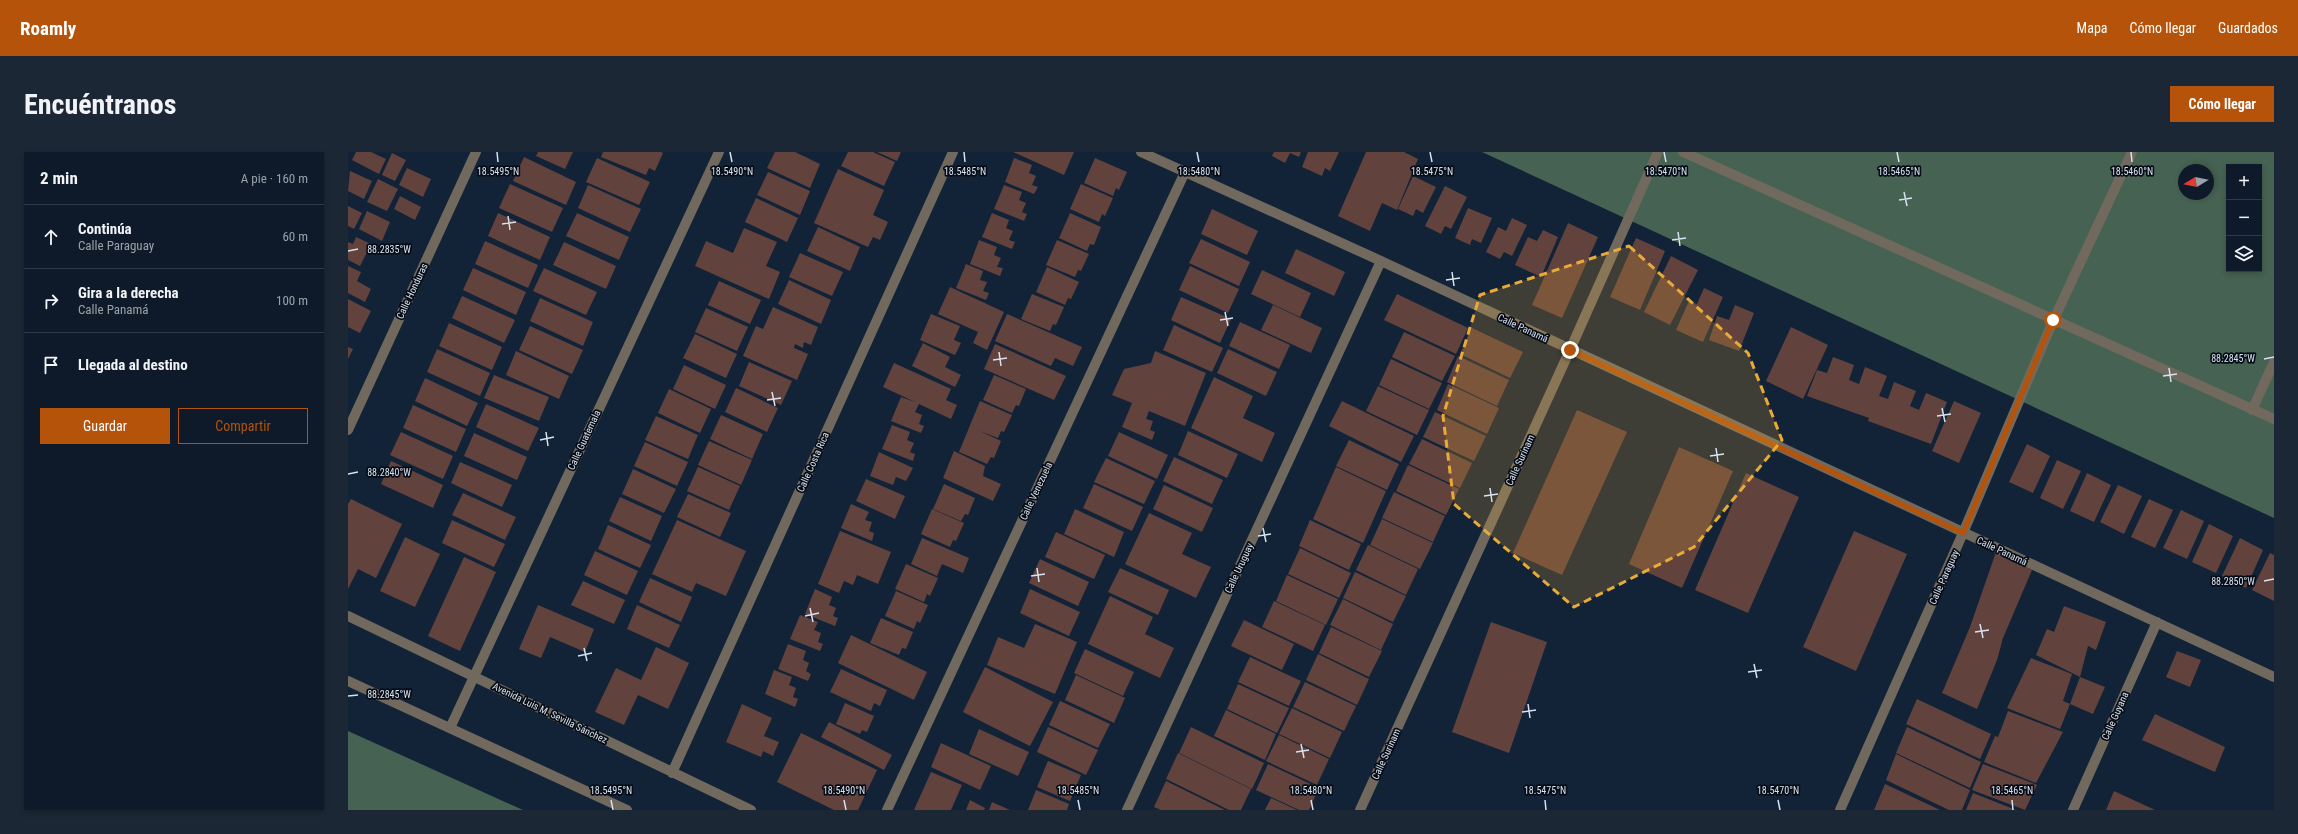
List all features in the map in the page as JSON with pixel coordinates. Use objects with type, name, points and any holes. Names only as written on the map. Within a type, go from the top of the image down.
[{"type":"street","name":"Calle Honduras","points":[[348,430],[476,152]]},
{"type":"street","name":"Calle Guatemala","points":[[450,728],[473,675],[719,152]]},
{"type":"street","name":"Calle Costa Rica","points":[[672,773],[953,152]]},
{"type":"street","name":"Calle Panamá","points":[[1142,152],[1381,261],[2274,677]]},
{"type":"street","name":"Calle Surinam","points":[[1360,810],[1570,350],[1658,152]]},
{"type":"street","points":[[1683,152],[2274,420]]},
{"type":"street","name":"Calle Paraguay","points":[[1840,810],[1963,533],[2053,320],[2132,152]]},
{"type":"street","name":"Calle Venezuela","points":[[887,810],[1185,172]]},
{"type":"street","name":"Calle Uruguay","points":[[1127,810],[1381,261]]},
{"type":"street","points":[[2252,410],[2274,362]]},
{"type":"street","name":"Avenida Luis M. Sevilla Sánchez","points":[[348,616],[751,810]]},
{"type":"street","name":"Calle Guyana","points":[[2073,810],[2157,622]]},
{"type":"street","points":[[348,681],[627,810]]},
{"type":"highlighted area","points":[[1629,246],[1748,353],[1782,440],[1694,547],[1574,607],[1454,504],[1443,416],[1480,295]]},
{"type":"green space","points":[[1482,152],[2274,152],[2274,518]]},
{"type":"green space","points":[[348,731],[523,810],[348,810]]},
{"type":"building","points":[[356,152],[371,152],[386,159],[379,174],[352,160]]},
{"type":"building","points":[[538,152],[573,152],[565,169],[536,156]]},
{"type":"building","points":[[603,152],[663,153],[655,171],[649,168],[646,175],[601,157]]},
{"type":"building","points":[[775,152],[795,152],[820,164],[810,188],[767,168]]},
{"type":"building","points":[[848,152],[873,152],[895,162],[884,186],[841,166]]},
{"type":"building","points":[[877,152],[901,152],[897,161]]},
{"type":"building","points":[[1013,152],[1074,152],[1064,175]]},
{"type":"building","points":[[1274,152],[1301,152],[1299,157],[1290,153],[1285,163],[1272,156]]},
{"type":"building","points":[[1308,152],[1339,152],[1330,171],[1325,168],[1322,176],[1302,167]]},
{"type":"building","points":[[1366,152],[1404,152],[1418,159],[1397,210],[1382,203],[1370,231],[1338,216]]},
{"type":"building","points":[[392,153],[406,160],[395,181],[382,175]]},
{"type":"building","points":[[524,157],[576,182],[566,205],[513,181]]},
{"type":"building","points":[[597,158],[650,182],[639,205],[586,182]]},
{"type":"building","points":[[1014,158],[1032,165],[1029,173],[1036,176],[1032,185],[1038,187],[1034,194],[1005,182]]},
{"type":"building","points":[[1095,158],[1127,172],[1119,190],[1116,188],[1113,196],[1084,183]]},
{"type":"building","points":[[407,168],[431,179],[423,197],[399,185]]},
{"type":"building","points":[[838,169],[884,190],[873,215],[888,222],[880,240],[873,237],[868,247],[814,223]]},
{"type":"building","points":[[350,171],[372,181],[364,199],[348,191]]},
{"type":"building","points":[[768,172],[810,191],[800,215],[757,195]]},
{"type":"building","points":[[1413,176],[1436,187],[1423,213],[1416,209],[1413,216],[1398,209]]},
{"type":"building","points":[[378,179],[398,189],[387,211],[367,202]]},
{"type":"building","points":[[510,184],[563,208],[552,232],[499,208]]},
{"type":"building","points":[[1081,184],[1113,198],[1105,216],[1102,214],[1099,222],[1070,209]]},
{"type":"building","points":[[588,185],[641,209],[630,232],[578,208]]},
{"type":"building","points":[[1004,185],[1022,192],[1019,200],[1026,203],[1022,212],[1027,214],[1024,221],[994,209]]},
{"type":"building","points":[[1445,186],[1467,197],[1451,229],[1445,226],[1441,234],[1425,226]]},
{"type":"building","points":[[400,196],[421,207],[415,220],[394,209]]},
{"type":"building","points":[[756,198],[798,218],[787,242],[745,222]]},
{"type":"building","points":[[348,206],[362,213],[354,229],[348,226]]},
{"type":"building","points":[[1468,208],[1492,218],[1481,243],[1472,239],[1470,245],[1455,238]]},
{"type":"building","points":[[1212,209],[1258,231],[1247,255],[1201,234]]},
{"type":"building","points":[[367,211],[390,222],[382,241],[359,229]]},
{"type":"building","points":[[498,213],[550,237],[540,260],[488,236]]},
{"type":"building","points":[[577,213],[629,237],[619,260],[566,236]]},
{"type":"building","points":[[992,213],[1009,220],[1006,228],[1013,231],[1009,240],[1015,242],[1012,249],[982,237]]},
{"type":"building","points":[[1070,213],[1101,227],[1094,245],[1090,244],[1087,251],[1059,238]]},
{"type":"building","points":[[1512,218],[1527,225],[1512,256],[1504,252],[1500,259],[1486,252],[1498,227],[1506,231]]},
{"type":"building","points":[[1568,223],[1598,237],[1562,318],[1532,305]]},
{"type":"building","points":[[818,227],[860,247],[850,271],[807,251]]},
{"type":"building","points":[[744,228],[777,242],[766,266],[780,272],[769,299],[695,266],[706,241],[733,253]]},
{"type":"building","points":[[1543,230],[1558,237],[1541,277],[1515,265],[1528,237],[1537,241]]},
{"type":"building","points":[[356,237],[371,244],[360,266],[348,260],[348,242],[353,244]]},
{"type":"building","points":[[1636,238],[1665,251],[1640,310],[1610,297]]},
{"type":"building","points":[[1201,239],[1250,262],[1239,286],[1189,263]]},
{"type":"building","points":[[979,240],[997,247],[994,255],[1001,258],[997,267],[1003,268],[1000,276],[970,264]]},
{"type":"building","points":[[1057,240],[1089,254],[1081,271],[1078,270],[1075,277],[1046,265]]},
{"type":"building","points":[[485,241],[538,265],[528,288],[475,264]]},
{"type":"building","points":[[564,242],[616,266],[606,289],[553,265]]},
{"type":"building","points":[[1296,249],[1345,272],[1334,296],[1285,273]]},
{"type":"building","points":[[800,253],[843,272],[832,296],[789,277]]},
{"type":"building","points":[[1671,256],[1698,270],[1670,325],[1644,312]]},
{"type":"building","points":[[966,264],[983,271],[980,280],[987,282],[983,291],[989,293],[986,300],[956,288]]},
{"type":"building","points":[[348,266],[361,272],[357,281],[371,289],[365,302],[348,293]]},
{"type":"building","points":[[1190,266],[1239,289],[1228,313],[1179,290]]},
{"type":"building","points":[[1047,267],[1079,282],[1071,299],[1068,298],[1065,305],[1036,292]]},
{"type":"building","points":[[473,268],[526,292],[516,315],[463,290]]},
{"type":"building","points":[[544,268],[597,292],[586,315],[533,291]]},
{"type":"building","points":[[1262,270],[1311,293],[1300,317],[1251,294]]},
{"type":"building","points":[[789,280],[831,300],[821,324],[778,304]]},
{"type":"building","points":[[719,281],[761,300],[750,324],[708,305]]},
{"type":"building","points":[[950,287],[1004,312],[987,350],[973,343],[978,332],[938,314]]},
{"type":"building","points":[[1704,288],[1723,297],[1703,342],[1676,330],[1689,301],[1697,304]]},
{"type":"building","points":[[1032,294],[1064,307],[1056,325],[1053,324],[1050,331],[1021,319]]},
{"type":"building","points":[[1397,294],[1468,328],[1456,354],[1384,320]]},
{"type":"building","points":[[462,296],[515,320],[504,343],[452,318]]},
{"type":"building","points":[[1181,297],[1231,319],[1220,343],[1171,320]]},
{"type":"building","points":[[540,298],[593,322],[583,346],[530,321]]},
{"type":"building","points":[[348,299],[371,311],[360,333],[348,327]]},
{"type":"building","points":[[1273,305],[1322,328],[1311,353],[1261,330]]},
{"type":"building","points":[[1735,305],[1754,313],[1739,351],[1709,340],[1717,316],[1729,320]]},
{"type":"building","points":[[773,307],[818,327],[811,345],[804,342],[803,348],[795,344],[794,348],[808,354],[797,380],[743,356],[756,326],[763,329]]},
{"type":"building","points":[[706,308],[748,327],[737,351],[695,332]]},
{"type":"building","points":[[931,314],[960,326],[954,340],[961,343],[955,355],[920,340]]},
{"type":"building","points":[[1007,314],[1082,347],[1073,366],[1055,358],[1051,366],[995,341]]},
{"type":"building","points":[[1240,322],[1290,345],[1279,369],[1229,346]]},
{"type":"building","points":[[449,323],[502,347],[492,370],[439,346]]},
{"type":"building","points":[[1174,325],[1223,348],[1212,372],[1163,350]]},
{"type":"building","points":[[530,326],[583,350],[572,374],[519,350]]},
{"type":"building","points":[[1791,327],[1828,345],[1803,399],[1766,381]]},
{"type":"building","points":[[1472,328],[1523,352],[1510,378],[1460,354]]},
{"type":"building","points":[[1404,332],[1455,356],[1442,381],[1392,357]]},
{"type":"building","points":[[695,334],[737,354],[726,378],[683,358]]},
{"type":"building","points":[[923,343],[950,357],[945,367],[961,375],[955,387],[912,366]]},
{"type":"building","points":[[995,344],[1066,376],[1054,400],[984,369]]},
{"type":"building","points":[[348,347],[353,349],[348,359]]},
{"type":"building","points":[[437,349],[490,373],[480,396],[427,372]]},
{"type":"building","points":[[1228,349],[1277,372],[1266,396],[1217,373]]},
{"type":"building","points":[[516,351],[569,376],[559,399],[506,375]]},
{"type":"building","points":[[1155,351],[1206,373],[1185,426],[1149,411],[1146,419],[1153,421],[1150,430],[1155,432],[1152,440],[1122,427],[1132,403],[1112,395],[1124,369],[1151,363]]},
{"type":"building","points":[[1458,356],[1509,380],[1497,406],[1447,382]]},
{"type":"building","points":[[1833,357],[1854,365],[1849,380],[1859,384],[1865,367],[1887,376],[1879,396],[1888,399],[1894,382],[1916,391],[1910,406],[1919,410],[1926,393],[1947,402],[1931,444],[1868,421],[1869,418],[1807,396],[1817,370],[1827,373]]},
{"type":"building","points":[[1391,359],[1442,383],[1429,409],[1379,385]]},
{"type":"building","points":[[749,362],[792,381],[781,405],[739,386]]},
{"type":"building","points":[[894,363],[951,389],[946,400],[957,405],[951,419],[919,404],[915,412],[922,415],[919,424],[924,426],[921,433],[891,421],[901,397],[915,402],[883,387]]},
{"type":"building","points":[[684,365],[726,385],[715,409],[673,389]]},
{"type":"building","points":[[494,375],[549,397],[539,421],[484,398]]},
{"type":"building","points":[[994,375],[1026,389],[1019,406],[1016,405],[1012,413],[983,400]]},
{"type":"building","points":[[1214,377],[1253,396],[1243,418],[1275,433],[1262,462],[1191,428]]},
{"type":"building","points":[[425,378],[478,403],[467,426],[415,401]]},
{"type":"building","points":[[1448,384],[1499,408],[1487,434],[1437,410]]},
{"type":"building","points":[[1378,386],[1429,410],[1417,435],[1366,411]]},
{"type":"building","points":[[736,388],[778,408],[767,432],[725,412]]},
{"type":"building","points":[[669,389],[711,409],[700,433],[658,413]]},
{"type":"building","points":[[980,401],[1012,415],[1004,432],[1001,431],[998,438],[980,431],[1001,441],[994,458],[991,457],[987,464],[959,452]]},
{"type":"building","points":[[1342,401],[1414,436],[1401,462],[1329,426]]},
{"type":"building","points":[[1954,401],[1981,413],[1959,463],[1932,451]]},
{"type":"building","points":[[486,404],[539,428],[528,451],[476,427]]},
{"type":"building","points":[[413,405],[466,429],[456,452],[403,428]]},
{"type":"building","points":[[1577,410],[1627,432],[1562,575],[1513,553]]},
{"type":"building","points":[[1435,412],[1486,436],[1474,461],[1423,437]]},
{"type":"building","points":[[721,415],[763,434],[752,459],[710,439]]},
{"type":"building","points":[[656,416],[698,435],[688,459],[645,440]]},
{"type":"building","points":[[892,425],[910,432],[907,440],[914,443],[910,452],[915,454],[913,461],[882,449]]},
{"type":"building","points":[[1188,431],[1238,454],[1227,478],[1178,455]]},
{"type":"building","points":[[401,432],[453,456],[443,479],[390,455]]},
{"type":"building","points":[[1119,432],[1168,455],[1157,479],[1108,456]]},
{"type":"building","points":[[474,433],[527,457],[517,480],[464,456]]},
{"type":"building","points":[[1422,439],[1472,463],[1460,488],[1409,464]]},
{"type":"building","points":[[1349,440],[1399,464],[1387,490],[1336,466]]},
{"type":"building","points":[[709,441],[752,460],[741,485],[698,465]]},
{"type":"building","points":[[645,442],[688,462],[677,486],[634,466]]},
{"type":"building","points":[[2027,444],[2050,456],[2033,493],[2009,482]]},
{"type":"building","points":[[1679,447],[1733,471],[1682,588],[1629,564]]},
{"type":"building","points":[[954,451],[985,466],[983,476],[1001,484],[993,501],[943,478]]},
{"type":"building","points":[[879,452],[913,468],[906,481],[896,477],[893,485],[870,476]]},
{"type":"building","points":[[1174,457],[1223,480],[1212,504],[1163,481]]},
{"type":"building","points":[[1106,458],[1155,481],[1144,504],[1094,482]]},
{"type":"building","points":[[2057,460],[2081,471],[2063,509],[2040,498]]},
{"type":"building","points":[[391,461],[443,485],[433,508],[381,484]]},
{"type":"building","points":[[460,462],[512,485],[502,507],[451,483]]},
{"type":"building","points":[[1408,465],[1459,489],[1446,515],[1396,491]]},
{"type":"building","points":[[698,467],[740,486],[729,510],[687,491]]},
{"type":"building","points":[[1336,467],[1386,491],[1363,543],[1313,519]]},
{"type":"building","points":[[633,469],[676,489],[664,513],[622,494]]},
{"type":"building","points":[[1746,473],[1799,497],[1748,613],[1695,590]]},
{"type":"building","points":[[2087,473],[2111,485],[2094,522],[2070,511]]},
{"type":"building","points":[[866,479],[905,496],[895,519],[856,501]]},
{"type":"building","points":[[944,484],[975,498],[968,515],[965,514],[961,521],[933,509]]},
{"type":"building","points":[[1094,484],[1143,507],[1132,531],[1083,508]]},
{"type":"building","points":[[1164,485],[1213,508],[1202,532],[1153,509]]},
{"type":"building","points":[[2118,485],[2142,496],[2124,534],[2100,522]]},
{"type":"building","points":[[1394,492],[1445,516],[1433,542],[1382,518]]},
{"type":"building","points":[[463,493],[516,517],[505,540],[452,515]]},
{"type":"building","points":[[688,494],[731,513],[720,537],[677,517]]},
{"type":"building","points":[[620,497],[662,516],[651,541],[609,521]]},
{"type":"building","points":[[351,499],[402,524],[376,578],[358,569],[348,589],[348,504]]},
{"type":"building","points":[[2149,499],[2173,510],[2155,548],[2131,537]]},
{"type":"building","points":[[851,504],[869,512],[865,520],[872,522],[869,531],[874,533],[872,541],[841,528]]},
{"type":"building","points":[[932,509],[964,523],[956,541],[953,540],[950,547],[921,534]]},
{"type":"building","points":[[1075,509],[1124,532],[1114,557],[1064,534]]},
{"type":"building","points":[[2181,510],[2204,521],[2187,559],[2163,548]]},
{"type":"building","points":[[1149,513],[1192,533],[1182,554],[1211,567],[1196,598],[1125,564]]},
{"type":"building","points":[[1382,519],[1433,543],[1420,569],[1370,545]]},
{"type":"building","points":[[452,520],[505,544],[494,567],[442,543]]},
{"type":"building","points":[[677,520],[746,551],[726,596],[696,583],[692,592],[652,574]]},
{"type":"building","points":[[1310,520],[1361,544],[1349,570],[1299,546]]},
{"type":"building","points":[[2209,524],[2233,536],[2216,573],[2192,562]]},
{"type":"building","points":[[608,525],[651,545],[640,568],[598,549]]},
{"type":"building","points":[[840,531],[891,552],[878,584],[857,575],[853,585],[844,581],[839,593],[818,584]]},
{"type":"building","points":[[1854,531],[1907,554],[1856,671],[1803,647]]},
{"type":"building","points":[[1056,532],[1105,555],[1094,579],[1045,557]]},
{"type":"building","points":[[405,537],[440,554],[415,607],[380,591]]},
{"type":"building","points":[[922,538],[969,558],[963,573],[942,564],[937,576],[911,564]]},
{"type":"building","points":[[2240,538],[2263,550],[2246,588],[2222,576]]},
{"type":"building","points":[[1368,545],[1418,569],[1406,595],[1356,570]]},
{"type":"building","points":[[1300,548],[1351,573],[1339,598],[1288,574]]},
{"type":"building","points":[[595,551],[638,571],[627,595],[584,575]]},
{"type":"building","points":[[1996,552],[2032,570],[2003,638],[1997,660],[1977,709],[1942,693],[1970,627]]},
{"type":"building","points":[[2270,553],[2274,555],[2274,601],[2252,590]]},
{"type":"building","points":[[464,557],[496,572],[460,651],[428,636]]},
{"type":"building","points":[[1040,559],[1089,582],[1078,606],[1029,583]]},
{"type":"building","points":[[906,564],[938,578],[930,596],[927,594],[924,602],[895,589]]},
{"type":"building","points":[[1120,568],[1169,590],[1158,615],[1108,592]]},
{"type":"building","points":[[1355,572],[1406,596],[1393,622],[1343,598]]},
{"type":"building","points":[[1287,575],[1338,599],[1326,625],[1276,601]]},
{"type":"building","points":[[650,578],[692,597],[681,622],[639,602]]},
{"type":"building","points":[[583,581],[625,600],[614,624],[571,605]]},
{"type":"building","points":[[815,589],[832,597],[829,605],[836,608],[833,616],[838,618],[835,626],[805,614]]},
{"type":"building","points":[[1030,589],[1080,612],[1069,636],[1020,613]]},
{"type":"building","points":[[896,591],[928,605],[920,623],[917,621],[914,629],[885,616]]},
{"type":"building","points":[[1110,596],[1153,617],[1145,634],[1174,648],[1160,678],[1088,644]]},
{"type":"building","points":[[1343,599],[1393,624],[1381,650],[1330,625]]},
{"type":"building","points":[[1274,601],[1325,625],[1313,651],[1262,627]]},
{"type":"building","points":[[538,605],[594,629],[585,652],[550,637],[541,658],[519,649]]},
{"type":"building","points":[[637,605],[680,625],[669,648],[627,629]]},
{"type":"building","points":[[2064,606],[2106,622],[2096,650],[2088,646],[2080,677],[2036,655],[2047,629],[2054,632]]},
{"type":"building","points":[[800,615],[818,622],[814,630],[821,633],[818,642],[823,644],[820,651],[790,639]]},
{"type":"building","points":[[881,618],[913,632],[906,649],[902,648],[899,655],[870,643]]},
{"type":"building","points":[[1244,620],[1294,644],[1282,670],[1231,646]]},
{"type":"building","points":[[1491,622],[1547,642],[1509,753],[1452,732]]},
{"type":"building","points":[[1035,624],[1077,642],[1055,694],[987,665],[998,637],[1024,648]]},
{"type":"building","points":[[1331,627],[1382,651],[1369,677],[1319,653]]},
{"type":"building","points":[[851,635],[927,672],[914,700],[838,663]]},
{"type":"building","points":[[788,644],[806,651],[803,660],[809,663],[806,671],[811,674],[808,681],[778,669]]},
{"type":"building","points":[[656,647],[689,663],[668,709],[638,695],[624,725],[595,712],[616,668],[641,680]]},
{"type":"building","points":[[1085,649],[1134,672],[1123,696],[1074,673]]},
{"type":"building","points":[[2177,651],[2201,660],[2190,687],[2166,677]]},
{"type":"building","points":[[1318,654],[1369,679],[1357,705],[1306,680]]},
{"type":"building","points":[[1250,657],[1301,681],[1289,706],[1238,682]]},
{"type":"building","points":[[2031,658],[2072,674],[2063,701],[2070,704],[2060,729],[2007,708]]},
{"type":"building","points":[[985,667],[1053,702],[1030,746],[963,712]]},
{"type":"building","points":[[841,669],[887,690],[880,706],[874,703],[871,711],[830,692]]},
{"type":"building","points":[[774,670],[792,677],[789,685],[796,688],[793,697],[798,699],[795,707],[765,694]]},
{"type":"building","points":[[1076,675],[1125,698],[1114,723],[1065,700]]},
{"type":"building","points":[[2080,677],[2105,687],[2093,714],[2070,704]]},
{"type":"building","points":[[1305,682],[1356,706],[1344,731],[1293,707]]},
{"type":"building","points":[[1238,684],[1289,708],[1277,733],[1227,709]]},
{"type":"building","points":[[1917,699],[1991,734],[1980,759],[1906,724]]},
{"type":"building","points":[[1060,701],[1110,724],[1098,748],[1049,725]]},
{"type":"building","points":[[845,703],[874,716],[867,732],[862,730],[860,734],[836,724]]},
{"type":"building","points":[[742,704],[772,718],[764,736],[779,742],[773,756],[763,751],[761,757],[726,742]]},
{"type":"building","points":[[1292,708],[1342,732],[1330,758],[1279,734]]},
{"type":"building","points":[[1226,710],[1276,734],[1265,760],[1214,736]]},
{"type":"building","points":[[2008,711],[2063,732],[2036,783],[1984,762],[1995,736],[1998,737]]},
{"type":"building","points":[[2155,714],[2225,747],[2215,772],[2142,740]]},
{"type":"building","points":[[829,722],[892,755],[884,770],[821,737]]},
{"type":"building","points":[[1048,727],[1098,750],[1086,775],[1037,752]]},
{"type":"building","points":[[1191,727],[1264,763],[1252,789],[1179,753]]},
{"type":"building","points":[[1907,727],[1981,762],[1970,788],[1896,753]]},
{"type":"building","points":[[979,729],[1029,752],[1018,776],[969,754]]},
{"type":"building","points":[[801,733],[877,770],[858,810],[834,810],[777,782]]},
{"type":"building","points":[[1279,735],[1329,759],[1317,785],[1266,761]]},
{"type":"building","points":[[941,743],[991,766],[980,790],[931,767]]},
{"type":"building","points":[[1178,753],[1251,789],[1241,810],[1229,810],[1166,779]]},
{"type":"building","points":[[1896,754],[1970,790],[1962,810],[1949,810],[1886,780]]},
{"type":"building","points":[[1048,761],[1081,775],[1070,801],[1037,787]]},
{"type":"building","points":[[1268,764],[1319,788],[1309,810],[1299,810],[1256,790]]},
{"type":"building","points":[[1983,764],[2037,785],[2025,810],[1972,790]]},
{"type":"building","points":[[931,772],[962,785],[951,810],[914,810]]},
{"type":"building","points":[[1166,781],[1225,810],[1161,810],[1154,807]]},
{"type":"building","points":[[1885,784],[1940,810],[1874,810]]},
{"type":"building","points":[[1036,790],[1069,804],[1067,810],[1028,810]]},
{"type":"building","points":[[2114,791],[2155,810],[2106,810]]},
{"type":"building","points":[[1973,793],[2016,810],[1966,810]]},
{"type":"building","points":[[1271,798],[1297,810],[1265,810]]},
{"type":"building","points":[[970,800],[985,808],[984,810],[966,810]]},
{"type":"building","points":[[992,802],[1010,810],[989,810]]},
{"type":"route","points":[[1570,350],[1963,533],[2053,320]]}]
